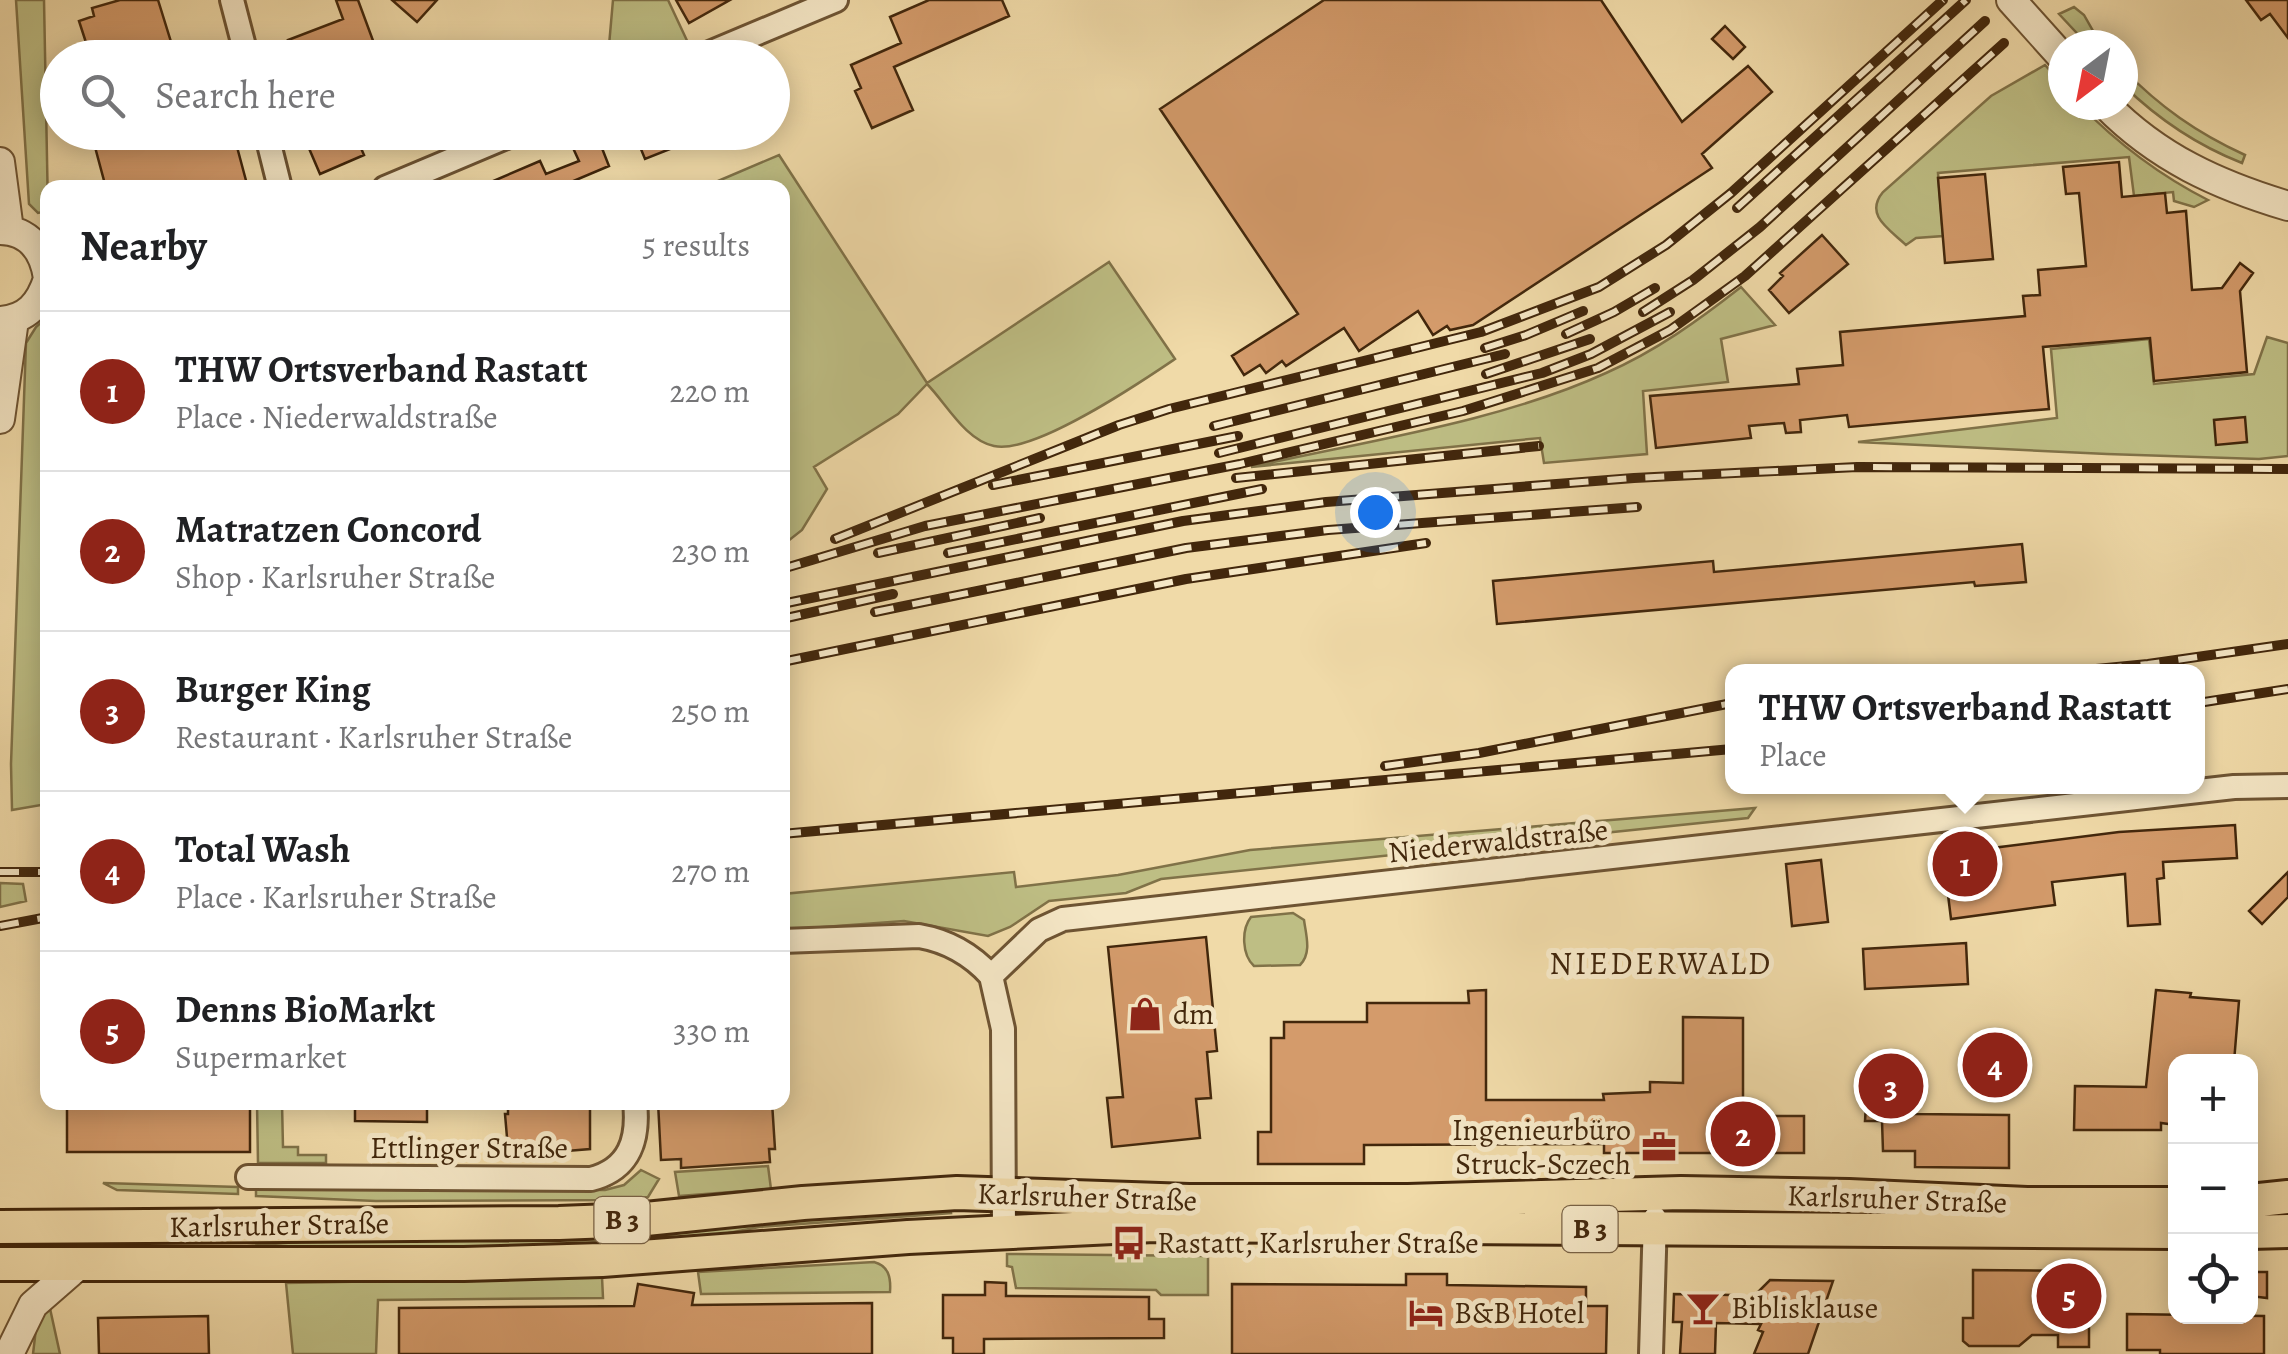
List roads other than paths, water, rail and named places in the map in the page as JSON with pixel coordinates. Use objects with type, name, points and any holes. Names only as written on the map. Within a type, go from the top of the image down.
[{"type":"main road","name":"Karlsruher Straße","points":[[0,1226],[559,1223],[636,1220],[901,1194],[1468,1201],[1654,1194],[2168,1204]]},
{"type":"main road","points":[[2258,1200],[2288,1198]]},
{"type":"main road","name":"Karlsruher Straße","points":[[0,1264],[464,1264],[602,1260],[1154,1225],[2168,1232]]},
{"type":"main road","points":[[2258,1232],[2288,1231]]},
{"type":"street","points":[[232,0],[243,40]]},
{"type":"street","points":[[741,40],[836,0]]},
{"type":"street","points":[[2010,0],[2048,42]]},
{"type":"street","points":[[2121,120],[2172,160],[2212,180],[2288,206]]},
{"type":"street","points":[[270,150],[278,180]]},
{"type":"street","points":[[405,180],[476,150]]},
{"type":"street","points":[[0,162],[5,230],[22,234],[40,252]]},
{"type":"street","points":[[0,419],[7,321],[36,306],[40,297]]},
{"type":"street","name":"Niederwaldstraße","points":[[2205,790],[2288,786]]},
{"type":"street","name":"Niederwaldstraße","points":[[991,976],[1039,930],[1063,919],[2172,794]]},
{"type":"street","points":[[790,941],[919,936],[940,940],[972,956],[991,976],[1002,1029],[1004,1232]]},
{"type":"street","name":"Ettlinger Straße","points":[[248,1176],[591,1178],[618,1168],[633,1147],[635,1110]]},
{"type":"street","points":[[1652,1354],[1654,1194]]},
{"type":"street","points":[[6,1354],[41,1296],[80,1264]]},
{"type":"street","points":[[0,1332],[6,1354]]},
{"type":"railway","points":[[835,539],[1119,425],[1169,409],[1481,332],[1599,287],[1666,245],[1731,193],[1943,0]]},
{"type":"railway","points":[[1737,208],[1966,0]]},
{"type":"railway","points":[[1643,312],[1693,280],[1760,227],[1985,21]]},
{"type":"railway","points":[[790,567],[925,526],[1240,464],[1463,411],[1598,368],[1670,330],[1745,276],[2004,43]]},
{"type":"railway","points":[[1566,334],[1655,288]]},
{"type":"railway","points":[[1485,348],[1583,311]]},
{"type":"railway","points":[[1219,453],[1542,373],[1591,354],[1670,312]]},
{"type":"railway","points":[[1486,374],[1590,339]]},
{"type":"railway","points":[[1214,426],[1505,354]]},
{"type":"railway","points":[[993,485],[1238,436]]},
{"type":"railway","points":[[1236,478],[1539,446]]},
{"type":"railway","points":[[790,602],[1183,521],[1326,502],[1634,478],[1857,467],[2288,469]]},
{"type":"railway","points":[[948,553],[1262,489]]},
{"type":"railway","points":[[875,612],[1186,548],[1328,530],[1637,507]]},
{"type":"railway","points":[[878,553],[1040,518]]},
{"type":"railway","points":[[790,660],[1186,579],[1426,543]]},
{"type":"railway","points":[[790,617],[893,594]]},
{"type":"railway","points":[[2148,664],[2288,644]]},
{"type":"railway","points":[[2205,702],[2288,689]]},
{"type":"railway","points":[[1385,766],[1479,753],[1725,704]]},
{"type":"railway","points":[[790,833],[1725,750]]},
{"type":"railway","points":[[0,872],[40,872]]},
{"type":"railway","points":[[0,926],[40,918]]},
{"type":"place","name":"THW Ortsverband Rastatt","points":[[1965,864]]},
{"type":"place","name":"dm","points":[[1145,1014]]},
{"type":"place","name":"Total Wash","points":[[1995,1065]]},
{"type":"place","name":"Burger King","points":[[1891,1086]]},
{"type":"place","name":"Matratzen Concord","points":[[1743,1134]]},
{"type":"place","name":"Ingenieurbüro Struck-Sczech","points":[[1659,1147]]},
{"type":"place","name":"Rastatt, Karlsruher Straße","points":[[1129,1243]]},
{"type":"place","name":"Denns BioMarkt","points":[[2069,1296]]},
{"type":"place","name":"Biblisklause","points":[[1703,1308]]},
{"type":"place","name":"B&B Hotel","points":[[1426,1313]]},
{"type":"district","name":"NIEDERWALD","points":[[1661,963]]}]
